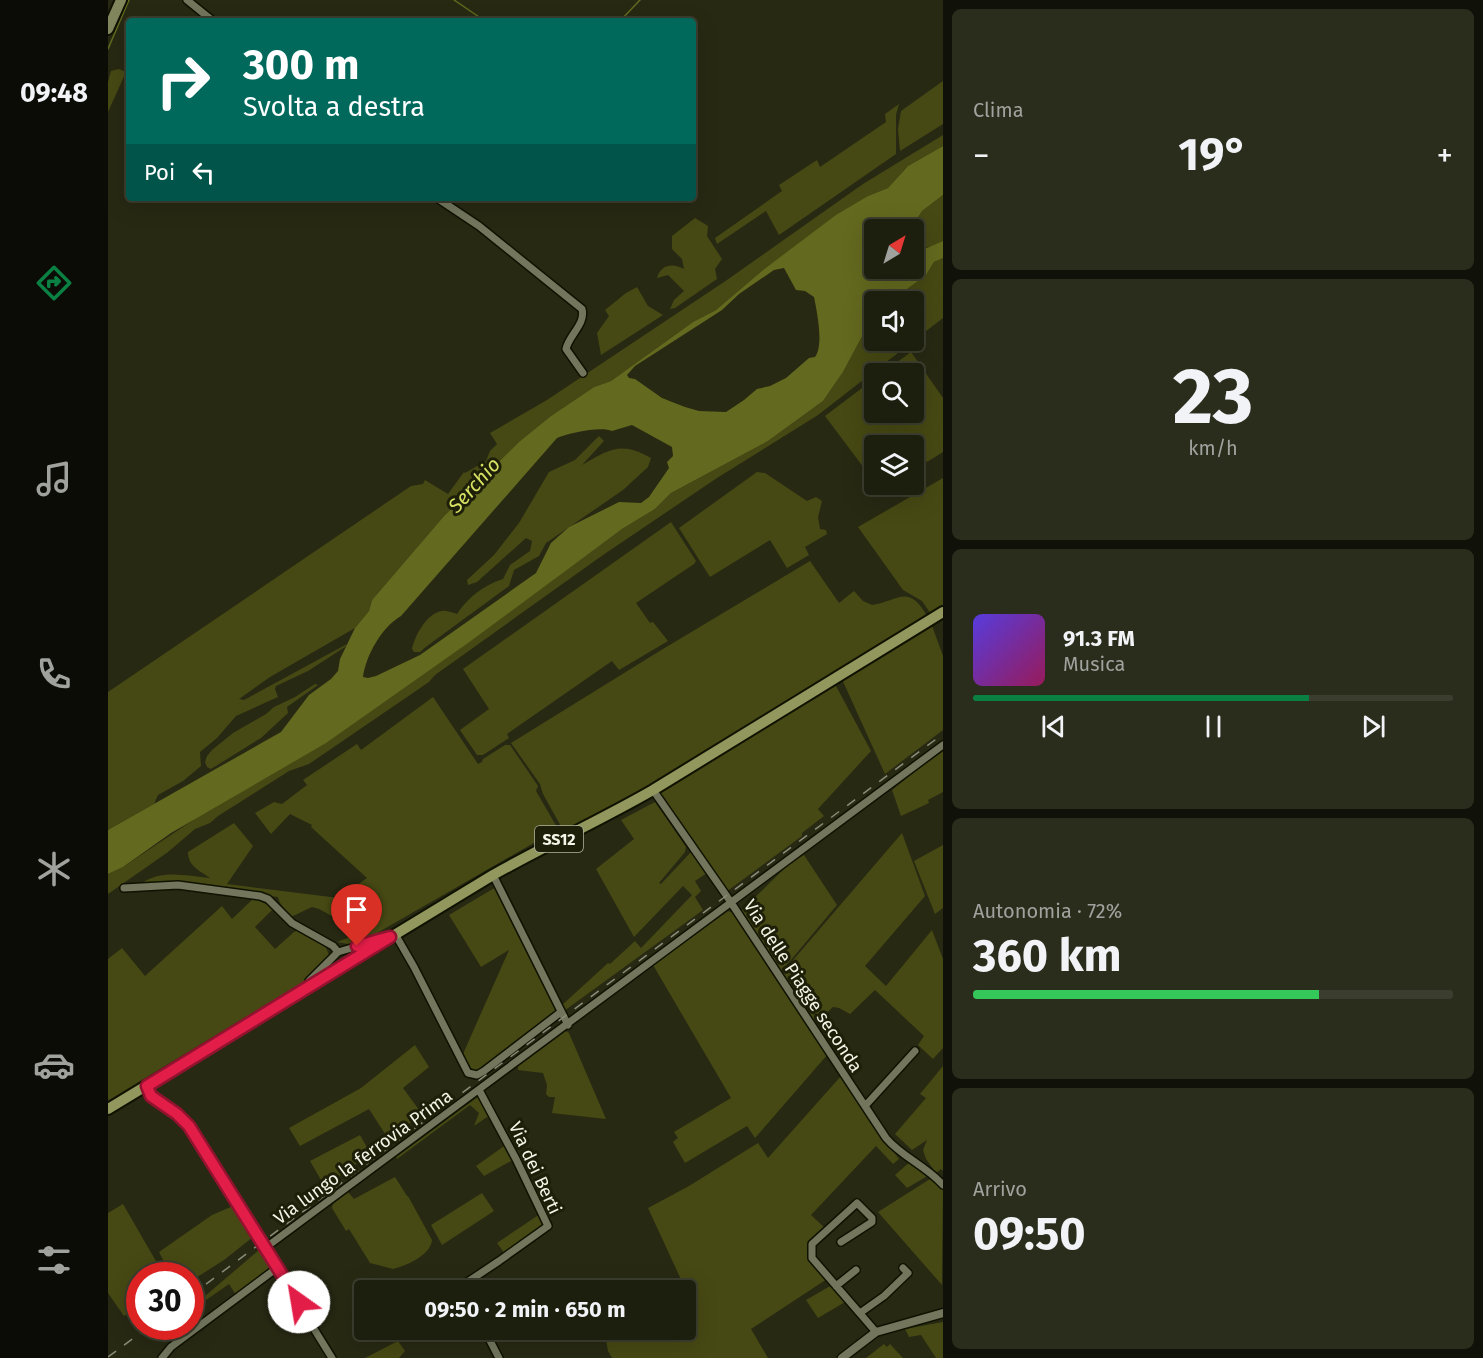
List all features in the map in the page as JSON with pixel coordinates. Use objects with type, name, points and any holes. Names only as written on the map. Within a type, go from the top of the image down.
[{"type":"main road","points":[[108,29],[122,0]]},
{"type":"main road","name":"SS12","points":[[108,1109],[493,875],[653,790],[943,612]]},
{"type":"street","points":[[187,0],[209,18]]},
{"type":"street","points":[[442,201],[479,226],[582,309],[582,320],[568,340],[566,349],[583,374]]},
{"type":"street","name":"Via lungo la ferrovia Prima","points":[[265,1248],[943,745]]},
{"type":"street","name":"Via delle Piagge seconda","points":[[653,790],[892,1144],[923,1166],[943,1185]]},
{"type":"street","points":[[493,875],[568,1025]]},
{"type":"street","points":[[124,888],[178,885],[260,896],[268,899],[292,923],[333,946],[338,952]]},
{"type":"street","points":[[307,989],[309,981],[338,952],[392,935],[414,967],[468,1073],[477,1075],[561,1012]]},
{"type":"street","points":[[865,1106],[915,1051]]},
{"type":"street","points":[[147,1086],[151,1096],[177,1114],[189,1126],[332,1358]]},
{"type":"street","name":"Via dei Berti","points":[[470,1280],[548,1226],[479,1090]]},
{"type":"street","points":[[841,1242],[872,1222],[872,1218],[857,1203],[812,1246],[812,1258],[876,1332]]},
{"type":"street","points":[[162,1358],[171,1347],[278,1268]]},
{"type":"street","points":[[860,1313],[884,1296],[908,1273],[903,1268]]},
{"type":"street","points":[[836,1286],[856,1270]]},
{"type":"street","points":[[842,1358],[876,1332],[943,1313]]},
{"type":"street","points":[[490,1340],[499,1358]]},
{"type":"shaded area","points":[[119,69],[126,72],[108,112],[108,82],[111,71]]},
{"type":"shaded area","points":[[943,81],[943,124],[900,151],[898,129],[901,111]]},
{"type":"shaded area","points":[[899,104],[896,115],[896,154],[779,235],[766,211],[717,244],[715,238],[782,191],[779,185],[817,160],[820,167],[886,122],[885,114]]},
{"type":"shaded area","points":[[943,135],[943,146],[908,166],[888,188],[868,196],[763,270],[716,310],[693,322],[611,381],[594,387],[551,416],[520,441],[444,516],[372,600],[369,611],[355,628],[270,677],[239,699],[244,700],[347,644],[345,647],[308,671],[276,686],[278,697],[236,716],[217,738],[200,752],[201,766],[183,781],[158,795],[154,804],[108,830],[108,692],[411,486],[423,484],[425,480],[448,494],[464,472],[486,461],[490,451],[497,444],[490,433],[547,400],[727,280],[863,184]]},
{"type":"shaded area","points":[[943,146],[943,195],[922,211],[917,219],[864,219],[864,279],[921,279],[904,291],[864,291],[864,333],[843,372],[823,401],[768,441],[671,493],[655,509],[622,529],[468,643],[326,743],[171,833],[123,867],[108,874],[108,830],[281,732],[309,695],[338,671],[340,659],[355,628],[369,611],[372,600],[444,516],[520,441],[551,416],[594,387],[611,381],[693,322],[716,310],[763,270],[836,215],[868,196],[888,188],[908,166]],"holes":[[[784,268],[796,290],[805,291],[814,297],[818,319],[818,352],[815,357],[809,358],[786,378],[770,386],[757,389],[726,412],[699,411],[685,407],[662,398],[627,375],[635,366],[722,310],[739,294],[774,270]],[[632,425],[672,447],[673,456],[667,462],[669,468],[649,497],[641,503],[619,502],[569,527],[551,543],[536,573],[420,655],[376,676],[363,677],[368,660],[381,634],[401,616],[557,438],[577,432],[612,431]]]},
{"type":"shaded area","points":[[943,195],[943,241],[926,248],[924,248],[924,219],[917,219],[922,211]]},
{"type":"shaded area","points":[[695,218],[708,226],[707,236],[722,259],[715,269],[717,279],[675,308],[670,309],[674,300],[684,291],[668,275],[657,278],[664,267],[676,266],[684,269],[682,259],[672,249],[672,236]]},
{"type":"shaded area","points":[[943,241],[943,258],[934,262],[924,276],[924,247]]},
{"type":"shaded area","points":[[943,258],[943,318],[924,333],[924,291],[904,291],[924,279],[934,262]]},
{"type":"shaded area","points":[[637,287],[648,306],[663,315],[601,355],[597,333],[609,316],[605,310]]},
{"type":"shaded area","points":[[864,333],[864,351],[900,351],[885,363],[864,363],[864,379],[818,415],[717,478],[603,555],[435,675],[429,682],[309,764],[289,771],[210,823],[195,829],[168,852],[108,894],[108,874],[123,867],[556,577],[622,529],[655,509],[671,493],[768,441],[823,401],[843,372]]},
{"type":"shaded area","points":[[911,352],[919,363],[896,363]]},
{"type":"shaded area","points":[[924,371],[943,398],[943,452],[927,462],[924,458],[924,435],[864,435],[864,468],[825,416],[864,387],[864,423],[924,423]]},
{"type":"shaded area","points":[[599,436],[604,441],[582,465],[608,451],[623,449],[632,450],[651,458],[648,467],[623,490],[546,543],[539,556],[514,570],[509,586],[420,652],[414,652],[412,649],[416,637],[431,616],[444,611],[457,614],[477,593],[503,579],[510,565],[530,551],[532,541],[526,538],[477,582],[468,585],[467,580],[494,555],[519,523],[549,472],[575,460]]},
{"type":"shaded area","points":[[757,472],[765,473],[807,501],[816,497],[822,501],[818,517],[820,529],[826,530],[827,534],[805,547],[809,555],[787,568],[770,540],[710,577],[679,528]]},
{"type":"shaded area","points":[[943,478],[943,606],[931,614],[922,601],[903,590],[858,527],[914,495],[924,495],[924,489]]},
{"type":"shaded area","points":[[671,522],[696,561],[636,603],[650,623],[653,622],[668,641],[619,670],[612,661],[507,734],[509,738],[483,755],[477,755],[460,730],[489,709],[463,669]]},
{"type":"shaded area","points":[[810,561],[839,603],[854,591],[863,601],[872,605],[908,597],[920,606],[927,616],[610,809],[563,830],[540,784],[511,743]]},
{"type":"shaded area","points":[[931,623],[943,656],[943,730],[885,774],[841,677]]},
{"type":"shaded area","points":[[315,684],[318,685],[287,707],[288,713],[261,738],[211,769],[207,767],[205,762],[207,756],[233,733]]},
{"type":"shaded area","points":[[832,685],[836,686],[871,751],[818,809],[824,816],[802,833],[802,836],[726,892],[659,794],[660,790]]},
{"type":"shaded area","points":[[433,697],[478,764],[505,745],[510,745],[538,786],[536,791],[558,829],[365,940],[348,944],[337,942],[353,936],[347,929],[350,926],[312,907],[291,917],[278,897],[172,882],[143,885],[142,883],[150,879],[166,875],[210,878],[193,865],[188,852],[234,823],[253,846],[227,884],[339,898],[367,878],[311,827],[312,825],[290,814],[271,834],[255,813],[274,802],[282,804],[307,785],[303,780],[357,744],[361,750]]},
{"type":"shaded area","points":[[943,749],[943,792],[928,800],[929,803],[901,816],[892,790]]},
{"type":"shaded area","points":[[655,802],[686,847],[685,852],[659,883],[661,884],[691,852],[707,873],[695,881],[701,891],[695,897],[703,910],[564,1011],[561,1006],[608,963],[610,964],[635,941],[641,948],[692,895],[683,886],[634,937],[596,869],[634,839],[621,820]]},
{"type":"shaded area","points":[[902,833],[925,896],[865,966],[886,986],[932,930],[943,959],[943,1048],[933,1059],[918,1045],[924,1036],[875,990],[850,1014],[833,1007],[815,1022],[782,973]]},
{"type":"shaded area","points":[[943,845],[943,908],[935,914],[914,861]]},
{"type":"shaded area","points":[[804,855],[837,905],[780,973],[740,912],[790,863]]},
{"type":"shaded area","points":[[496,887],[559,1010],[476,1071],[470,1068],[463,1054],[509,950],[481,967],[449,915]]},
{"type":"shaded area","points":[[254,898],[274,908],[255,927],[275,949],[299,930],[325,945],[329,955],[327,960],[299,988],[108,1104],[108,959],[122,948],[145,976],[222,906],[232,919]]},
{"type":"shaded area","points":[[728,911],[734,913],[828,1054],[755,1138],[747,1126],[685,1163],[673,1142],[678,1138],[674,1132],[731,1098],[653,965]]},
{"type":"shaded area","points":[[566,1031],[569,1033],[606,1119],[552,1113],[555,1097],[549,1097],[546,1094],[547,1085],[543,1073],[518,1070],[518,1066]]},
{"type":"shaded area","points":[[415,1045],[429,1067],[403,1088],[422,1114],[325,1187],[310,1161],[360,1135],[369,1151],[387,1137],[369,1109],[300,1146],[289,1128],[361,1088]]},
{"type":"shaded area","points":[[943,1066],[943,1171],[941,1169],[936,1173],[926,1159],[923,1150],[927,1140],[912,1150],[895,1134],[926,1098],[920,1094]]},
{"type":"shaded area","points":[[841,1076],[899,1159],[893,1164],[876,1146],[811,1215],[825,1228],[807,1245],[808,1250],[814,1263],[827,1279],[751,1329],[768,1358],[612,1358],[606,1340],[696,1340],[696,1280],[681,1280],[648,1208],[689,1186],[758,1143],[768,1158]]},
{"type":"shaded area","points":[[479,1096],[495,1125],[487,1117],[474,1126],[479,1113],[470,1105],[397,1159],[396,1157]]},
{"type":"shaded area","points":[[507,1144],[511,1161],[484,1176],[476,1166]]},
{"type":"shaded area","points":[[911,1161],[929,1175],[907,1188],[895,1175]]},
{"type":"shaded area","points":[[395,1177],[432,1240],[423,1255],[393,1269],[370,1263],[349,1229],[346,1231],[332,1208],[333,1204],[348,1192],[354,1199]]},
{"type":"shaded area","points":[[930,1179],[934,1180],[943,1190],[942,1285],[878,1212]]},
{"type":"shaded area","points":[[482,1193],[494,1211],[442,1245],[431,1225]]},
{"type":"shaded area","points":[[123,1204],[156,1262],[126,1262],[126,1315],[124,1316],[108,1293],[108,1213]]},
{"type":"shaded area","points":[[233,1206],[253,1237],[204,1273],[204,1262],[164,1262],[159,1252],[212,1215]]},
{"type":"shaded area","points":[[540,1214],[543,1225],[541,1229],[505,1254],[497,1243]]},
{"type":"shaded area","points":[[259,1250],[272,1269],[236,1295],[229,1284],[204,1302],[204,1297]]},
{"type":"shaded area","points":[[832,1285],[845,1302],[818,1318],[806,1300]]},
{"type":"shaded area","points":[[943,1322],[943,1358],[936,1358],[921,1335],[909,1337],[905,1329]]},
{"type":"shaded area","points":[[398,1341],[405,1351],[399,1358],[365,1358]]},
{"type":"shaded area","points":[[884,1344],[887,1347],[890,1344],[903,1358],[866,1358]]},
{"type":"waterway","points":[[108,49],[129,0]]},
{"type":"waterway","points":[[454,0],[481,18]]},
{"type":"waterway","points":[[623,18],[640,0]]},
{"type":"railway","points":[[204,1286],[943,734]]},
{"type":"railway","points":[[108,1357],[131,1340]]},
{"type":"route","points":[[299,1302],[189,1126],[177,1114],[157,1102],[151,1096],[147,1086],[390,937],[357,946]]},
{"type":"water label","name":"Serchio","points":[[474,485]]}]
